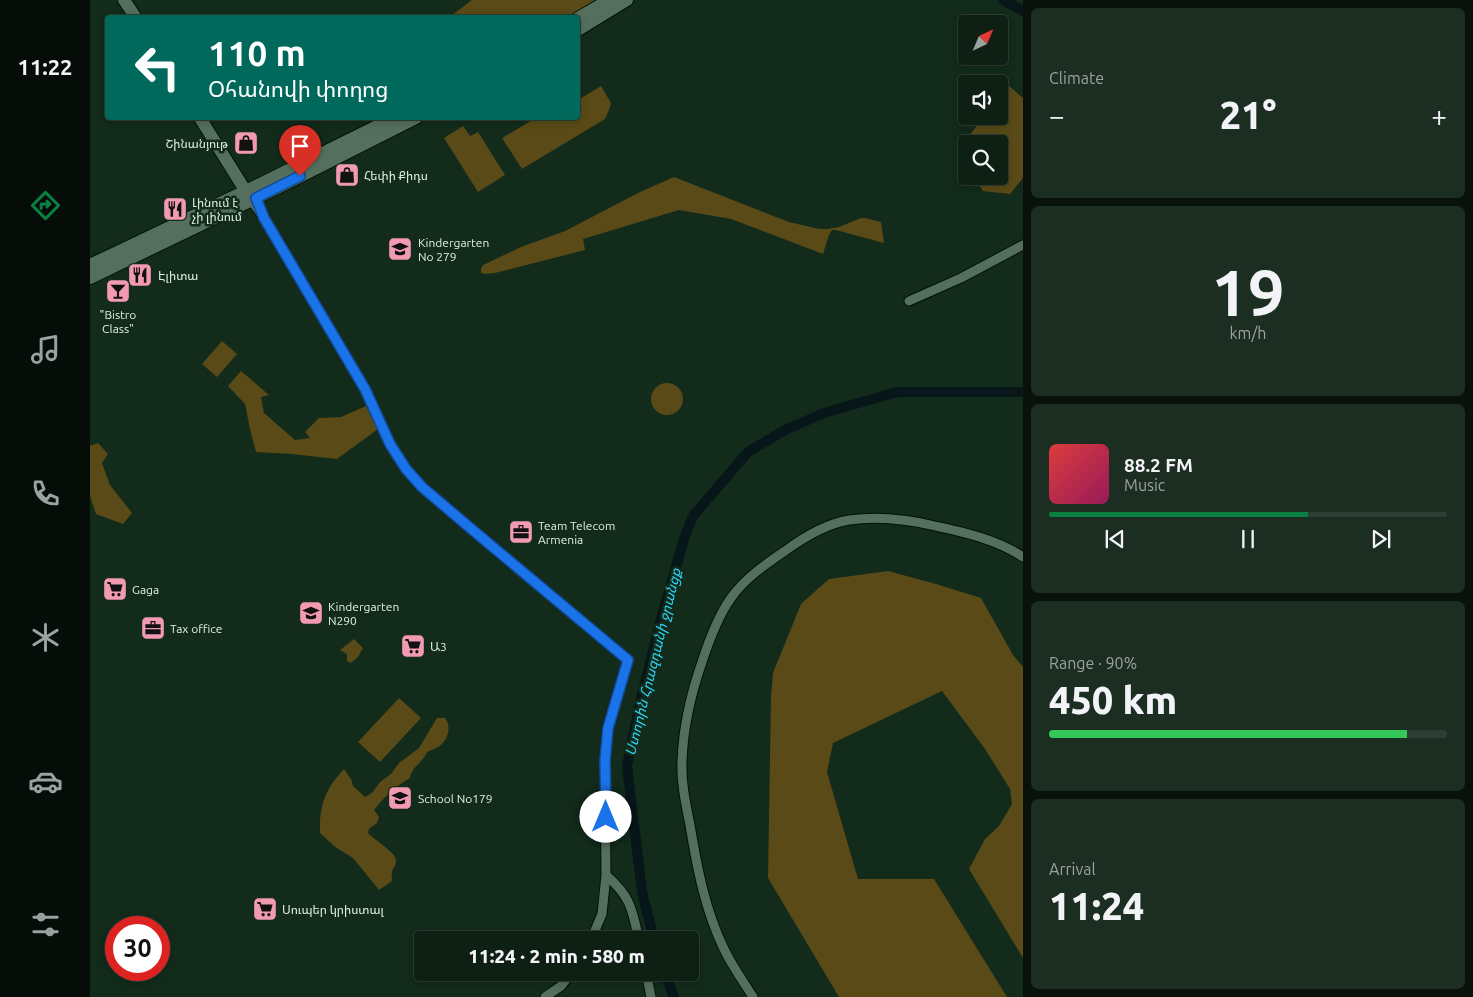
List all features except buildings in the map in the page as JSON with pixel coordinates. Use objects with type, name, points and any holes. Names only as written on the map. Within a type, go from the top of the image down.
[{"type":"main road","points":[[124,0],[134,15]]},
{"type":"main road","points":[[130,0],[140,15]]},
{"type":"main road","points":[[580,17],[608,0]]},
{"type":"main road","points":[[580,29],[627,0]]},
{"type":"main road","points":[[201,120],[251,194]]},
{"type":"main road","points":[[206,120],[251,194]]},
{"type":"main road","points":[[90,278],[389,124],[407,120]]},
{"type":"main road","points":[[90,265],[251,194]]},
{"type":"street","points":[[251,194],[365,389],[390,444],[406,469],[422,487],[628,660],[608,728],[605,760],[606,875],[602,914],[595,931]]},
{"type":"street","points":[[909,301],[962,278],[1023,245]]},
{"type":"street","points":[[753,997],[724,950],[712,920],[698,873],[681,764],[684,726],[693,687],[718,620],[732,597],[748,579],[801,539],[822,528],[847,520],[875,517],[907,520],[1000,543],[1023,557]]},
{"type":"street","points":[[606,875],[625,893],[633,912],[637,931]]},
{"type":"street","points":[[546,997],[565,981]]},
{"type":"street","points":[[648,981],[651,997]]},
{"type":"shaded area","points":[[472,0],[608,0],[579,15],[452,15]]},
{"type":"shaded area","points":[[1008,85],[1023,98],[1023,178],[1010,194],[983,191],[979,185],[1008,185],[1008,135],[970,135],[977,125],[1008,125]]},
{"type":"shaded area","points":[[601,86],[611,103],[605,119],[522,169],[502,138],[533,120],[580,120],[580,99]]},
{"type":"shaded area","points":[[463,126],[470,136],[478,132],[505,175],[478,192],[444,138]]},
{"type":"shaded area","points":[[674,177],[789,222],[819,229],[839,227],[861,218],[881,222],[884,243],[832,230],[823,254],[731,219],[679,210],[583,239],[585,250],[495,273],[481,273],[483,265],[521,247],[565,231],[640,192]]},
{"type":"shaded area","points":[[222,341],[237,354],[217,377],[202,364]]},
{"type":"shaded area","points":[[241,371],[269,395],[261,397],[264,413],[295,440],[310,438],[305,432],[319,418],[341,417],[366,406],[378,429],[337,459],[256,452],[245,404],[228,386]]},
{"type":"shaded area","points":[[667,383],[673,384],[678,388],[682,393],[682,405],[678,410],[673,414],[667,415],[661,414],[656,410],[652,405],[651,399],[652,393],[656,388],[661,384]]},
{"type":"shaded area","points":[[98,443],[108,454],[102,463],[110,485],[132,513],[123,524],[96,514],[90,496],[90,446]]},
{"type":"shaded area","points":[[888,571],[981,598],[1013,655],[1023,667],[1023,958],[969,869],[985,839],[999,826],[1012,804],[1010,789],[985,749],[942,691],[833,743],[827,772],[858,879],[934,879],[1007,997],[839,997],[768,878],[773,673],[801,604],[829,579]]},
{"type":"shaded area","points":[[354,639],[363,648],[358,657],[351,663],[347,661],[347,654],[340,650]]},
{"type":"shaded area","points":[[399,698],[421,718],[380,762],[358,742]]},
{"type":"shaded area","points":[[437,718],[445,718],[447,721],[448,733],[444,741],[438,747],[427,752],[410,778],[390,792],[374,810],[379,817],[377,823],[369,829],[368,833],[396,858],[392,872],[392,881],[379,890],[353,858],[334,846],[320,833],[324,798],[337,776],[344,769],[351,779],[353,786],[365,797],[372,793],[399,763],[419,748]]},
{"type":"waterway","name":"Ստորին Հրազդանի ջրանցք","points":[[1003,0],[1023,11]]},
{"type":"waterway","name":"Ստորին Հրազդանի ջրանցք","points":[[652,931],[642,892],[627,766],[639,707],[661,619],[685,536],[693,516],[748,452],[785,430],[824,413],[897,392],[1023,392]]},
{"type":"waterway","name":"Ստորին Հրազդանի ջրանցք","points":[[668,981],[674,997]]},
{"type":"place","name":"Շինանյութ","points":[[246,143]]},
{"type":"place","name":"Հեփի Քիդս","points":[[347,175]]},
{"type":"place","name":"Լինում է չի լինում","points":[[175,209]]},
{"type":"place","name":"Kindergarten No 279","points":[[400,249]]},
{"type":"place","name":"Էլիտա","points":[[140,275]]},
{"type":"place","name":"\"Bistro Class\"","points":[[118,291]]},
{"type":"place","name":"Team Telecom Armenia","points":[[521,532]]},
{"type":"place","name":"Gaga","points":[[115,589]]},
{"type":"place","name":"Kindergarten N290","points":[[311,613]]},
{"type":"place","name":"Tax office","points":[[153,628]]},
{"type":"place","name":"Ա3","points":[[413,646]]},
{"type":"place","name":"School No179","points":[[400,798]]},
{"type":"place","name":"Սուպեր կրիստալ","points":[[265,909]]},
{"type":"route","points":[[300,176],[256,198],[264,218],[365,389],[390,444],[406,469],[422,487],[628,660],[608,728],[605,760],[606,817]]}]
